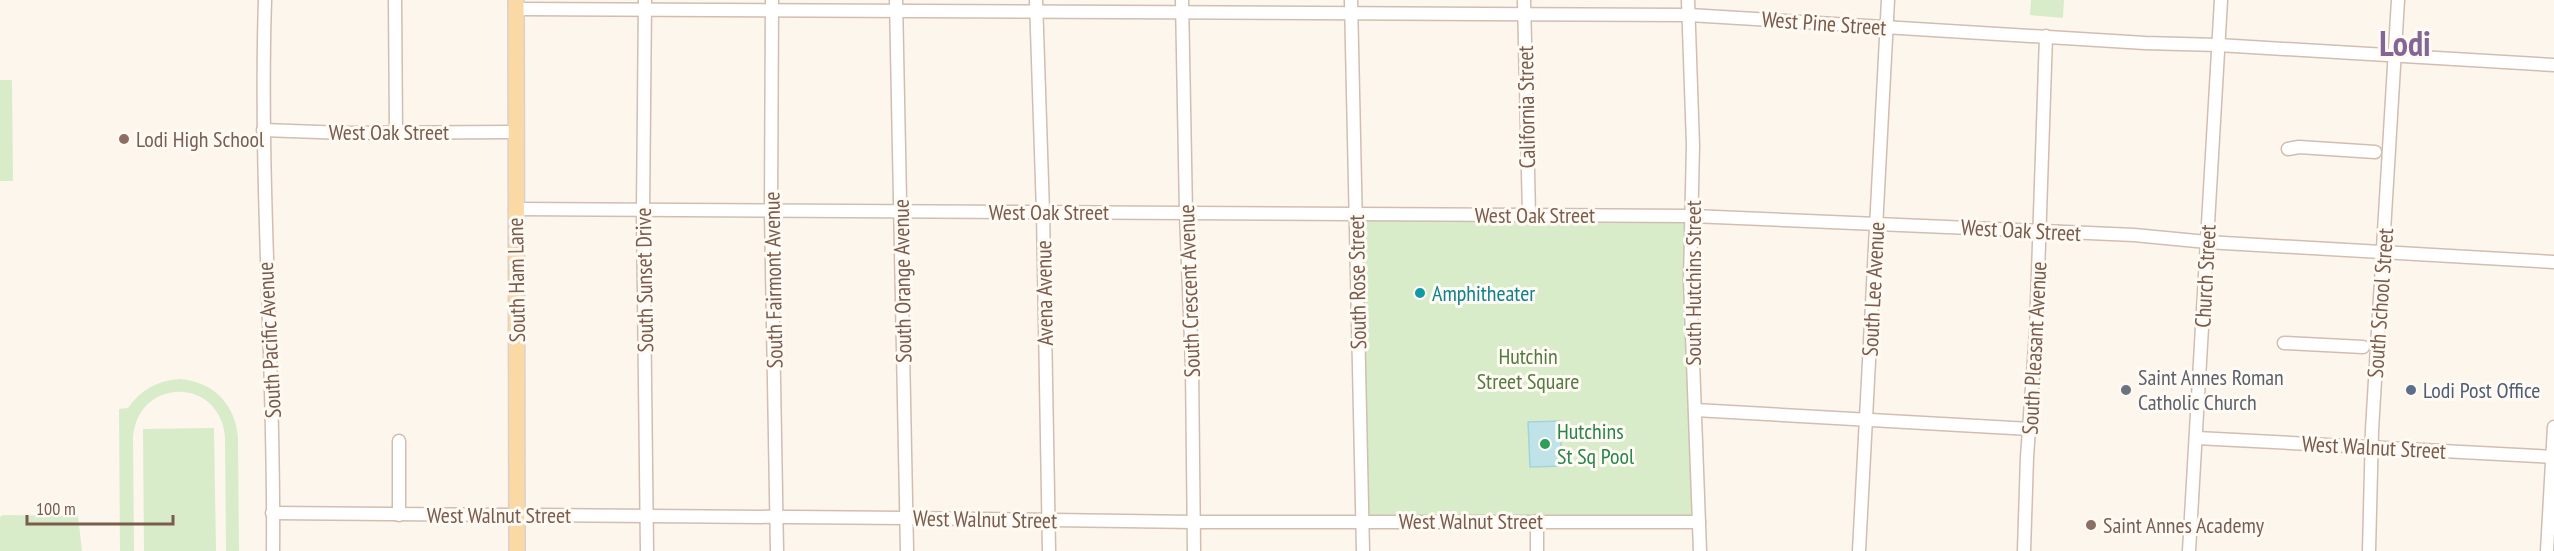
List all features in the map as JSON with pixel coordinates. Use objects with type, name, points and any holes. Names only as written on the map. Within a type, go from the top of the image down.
[{"type":"main road","name":"South Ham Lane","points":[[516,5],[517,551]]},
{"type":"street","name":"South Pacific Avenue","points":[[266,0],[263,130],[274,468],[273,551]]},
{"type":"street","points":[[395,0],[396,132]]},
{"type":"street","name":"California Street","points":[[1524,0],[1529,215]]},
{"type":"street","name":"South Hutchins Street","points":[[1688,0],[1692,216],[1690,280],[1700,551]]},
{"type":"street","name":"South Lee Avenue","points":[[1859,551],[1888,0]]},
{"type":"street","name":"Church Street","points":[[2189,551],[2221,0]]},
{"type":"street","name":"South School Street","points":[[2369,551],[2371,447],[2398,0]]},
{"type":"street","name":"South Sunset Drive","points":[[645,4],[643,211],[647,551]]},
{"type":"street","name":"West Pine Street","points":[[516,5],[1351,6],[1524,14],[1689,15],[2173,45],[2218,45],[2554,65]]},
{"type":"street","name":"South Fairmont Avenue","points":[[772,5],[771,211],[777,551]]},
{"type":"street","name":"South Orange Avenue","points":[[896,5],[907,551]]},
{"type":"street","name":"Avena Avenue","points":[[1036,6],[1043,212],[1048,551]]},
{"type":"street","name":"South Crescent Avenue","points":[[1182,6],[1192,366],[1194,551]]},
{"type":"street","name":"South Rose Street","points":[[1351,6],[1363,551]]},
{"type":"street","name":"South Pleasant Avenue","points":[[2024,551],[2040,231],[2046,36]]},
{"type":"street","name":"West Oak Street","points":[[263,130],[346,133],[515,132]]},
{"type":"street","points":[[2288,149],[2299,147],[2375,152]]},
{"type":"street","name":"West Oak Street","points":[[515,209],[1692,216],[2134,235],[2383,253],[2554,261]]},
{"type":"street","points":[[2284,344],[2363,347]]},
{"type":"street","points":[[1695,410],[2030,429]]},
{"type":"street","points":[[2547,551],[2554,427]]},
{"type":"street","name":"West Walnut Street","points":[[2197,438],[2553,457]]},
{"type":"street","points":[[399,441],[399,515]]},
{"type":"street","name":"West Walnut Street","points":[[272,513],[776,516],[1194,522],[1363,520],[1699,522]]},
{"type":"street","points":[[1537,521],[1537,551]]},
{"type":"green space","points":[[2031,0],[2064,0],[2063,18],[2030,15]]},
{"type":"green space","points":[[0,80],[12,80],[13,181],[0,181]]},
{"type":"green space","name":"Hutchin Street Square","points":[[1356,215],[1692,216],[1699,522],[1363,521]]},
{"type":"green space","points":[[179,379],[202,384],[220,396],[227,404],[236,425],[239,551],[226,551],[225,437],[220,417],[209,403],[195,394],[179,392],[163,395],[148,404],[138,418],[133,438],[134,551],[120,551],[119,409],[128,408],[138,396],[150,388],[163,382]]},
{"type":"green space","points":[[214,428],[216,551],[144,551],[143,429]]},
{"type":"green space","points":[[3,515],[78,516],[82,551],[0,551],[0,517]]},
{"type":"water","name":"Hutchins St Sq Pool","points":[[1560,421],[1562,466],[1530,467],[1528,422]]},
{"type":"place","name":"Lodi High School","points":[[124,139]]},
{"type":"place","name":"Amphitheater","points":[[1420,293]]},
{"type":"place","name":"Saint Annes Roman Catholic Church","points":[[2126,390]]},
{"type":"place","name":"Lodi Post Office","points":[[2411,390]]},
{"type":"place","name":"Hutchins St Sq Pool","points":[[1545,444]]},
{"type":"place","name":"Saint Annes Academy","points":[[2091,525]]},
{"type":"district","name":"Lodi","points":[[2405,43]]}]
